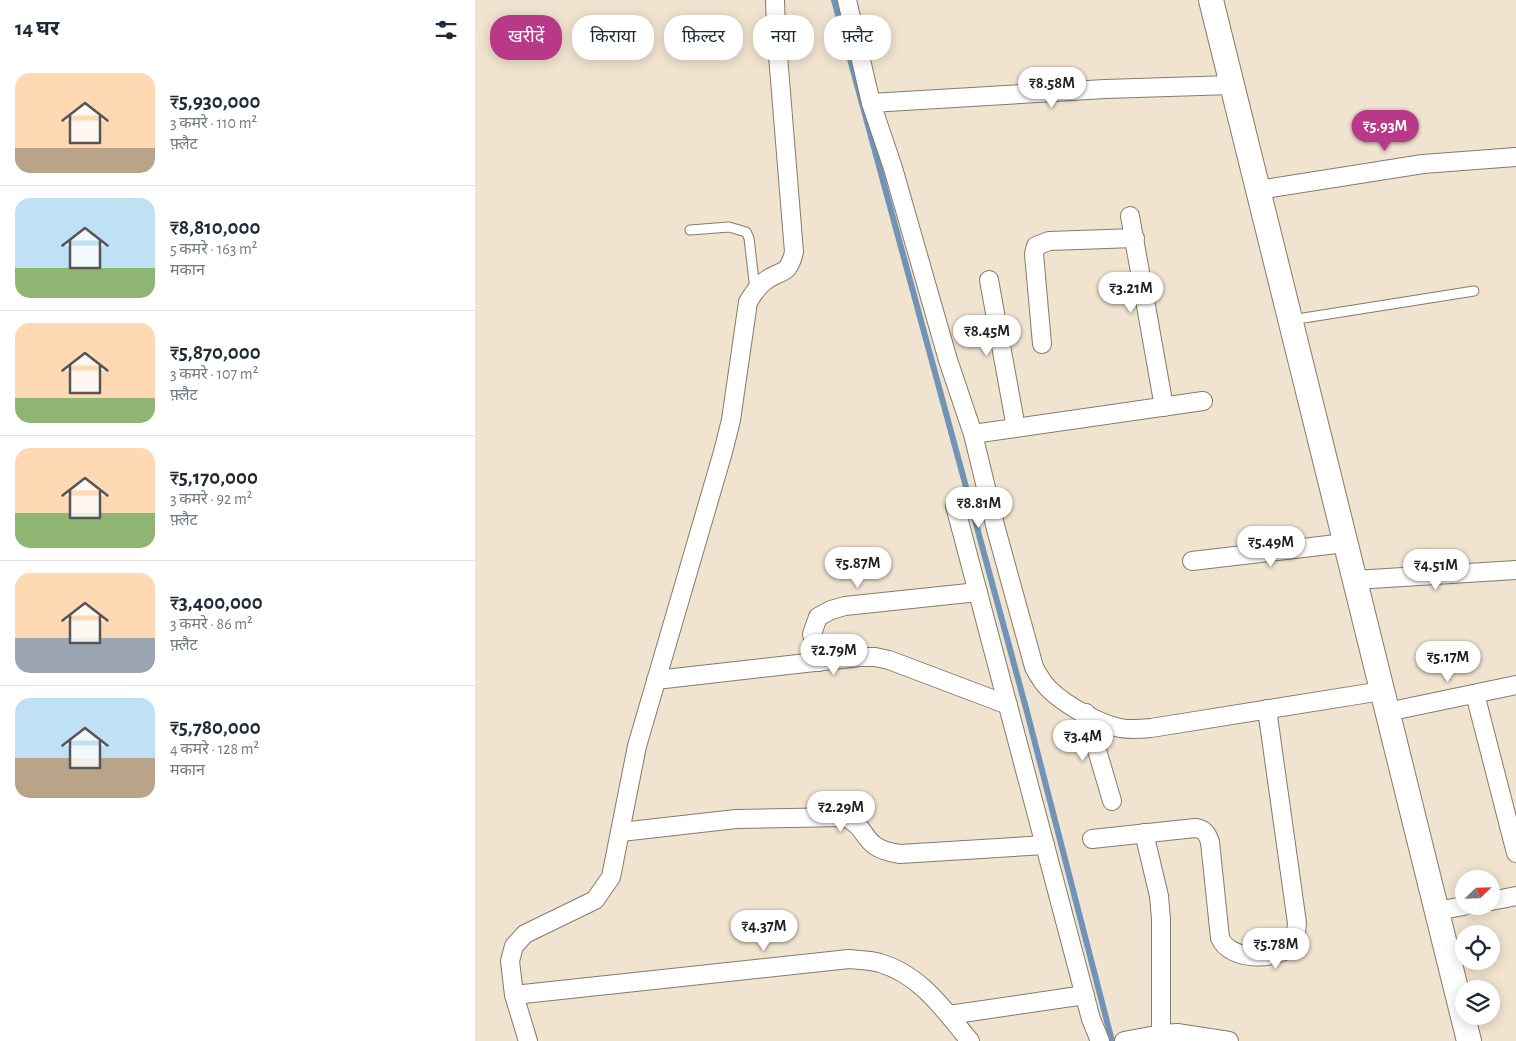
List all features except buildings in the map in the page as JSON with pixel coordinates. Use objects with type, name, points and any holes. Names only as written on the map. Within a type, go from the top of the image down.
[{"type":"street","points":[[528,1041],[514,994],[510,961],[515,946],[525,934],[595,900],[611,877],[637,746],[731,420],[747,302],[755,290],[766,280],[782,273],[791,264],[793,252],[775,0]]},
{"type":"street","points":[[847,0],[871,103],[893,168],[948,360],[973,434],[996,528],[1034,667],[1050,691],[1106,724],[1133,729],[1151,728],[1267,709],[1475,694],[1516,686]]},
{"type":"street","points":[[1211,0],[1469,1041]]},
{"type":"street","points":[[871,103],[1105,89],[1232,85]]},
{"type":"street","points":[[1258,190],[1423,164],[1516,157]]},
{"type":"street","points":[[1130,216],[1164,406]]},
{"type":"street","points":[[1041,344],[1034,254],[1036,246],[1049,241],[1135,238]]},
{"type":"street","points":[[989,280],[1016,428]]},
{"type":"street","points":[[973,434],[1203,401]]},
{"type":"street","points":[[955,506],[1091,1019],[1100,1041]]},
{"type":"street","points":[[1192,561],[1345,543]]},
{"type":"street","points":[[1355,580],[1516,570]]},
{"type":"street","points":[[819,662],[812,634],[818,617],[831,610],[845,606],[978,592]]},
{"type":"street","points":[[656,680],[859,657],[875,657],[889,660],[1008,705]]},
{"type":"street","points":[[1475,694],[1516,852]]},
{"type":"street","points":[[1092,839],[1195,828],[1202,829],[1208,834],[1220,938],[1223,945],[1236,954],[1250,956],[1281,953],[1295,939],[1297,922],[1267,709]]},
{"type":"street","points":[[1086,713],[1112,801]]},
{"type":"street","points":[[621,832],[736,819],[845,817],[854,821],[868,842],[886,852],[900,854],[1045,844]]},
{"type":"street","points":[[1144,833],[1161,912],[1161,1034]]},
{"type":"street","points":[[1500,899],[1516,896]]},
{"type":"street","points":[[1437,911],[1455,908]]},
{"type":"street","points":[[514,994],[849,959],[879,962],[898,970],[923,986],[970,1041]]},
{"type":"street","points":[[949,1015],[1085,995]]},
{"type":"street","points":[[1124,1041],[1177,1033],[1229,1041]]},
{"type":"lane","points":[[691,230],[729,227],[746,232],[749,238],[755,290]]},
{"type":"lane","points":[[1291,320],[1474,291]]},
{"type":"waterway","points":[[834,0],[1027,712],[1112,1041]]}]
